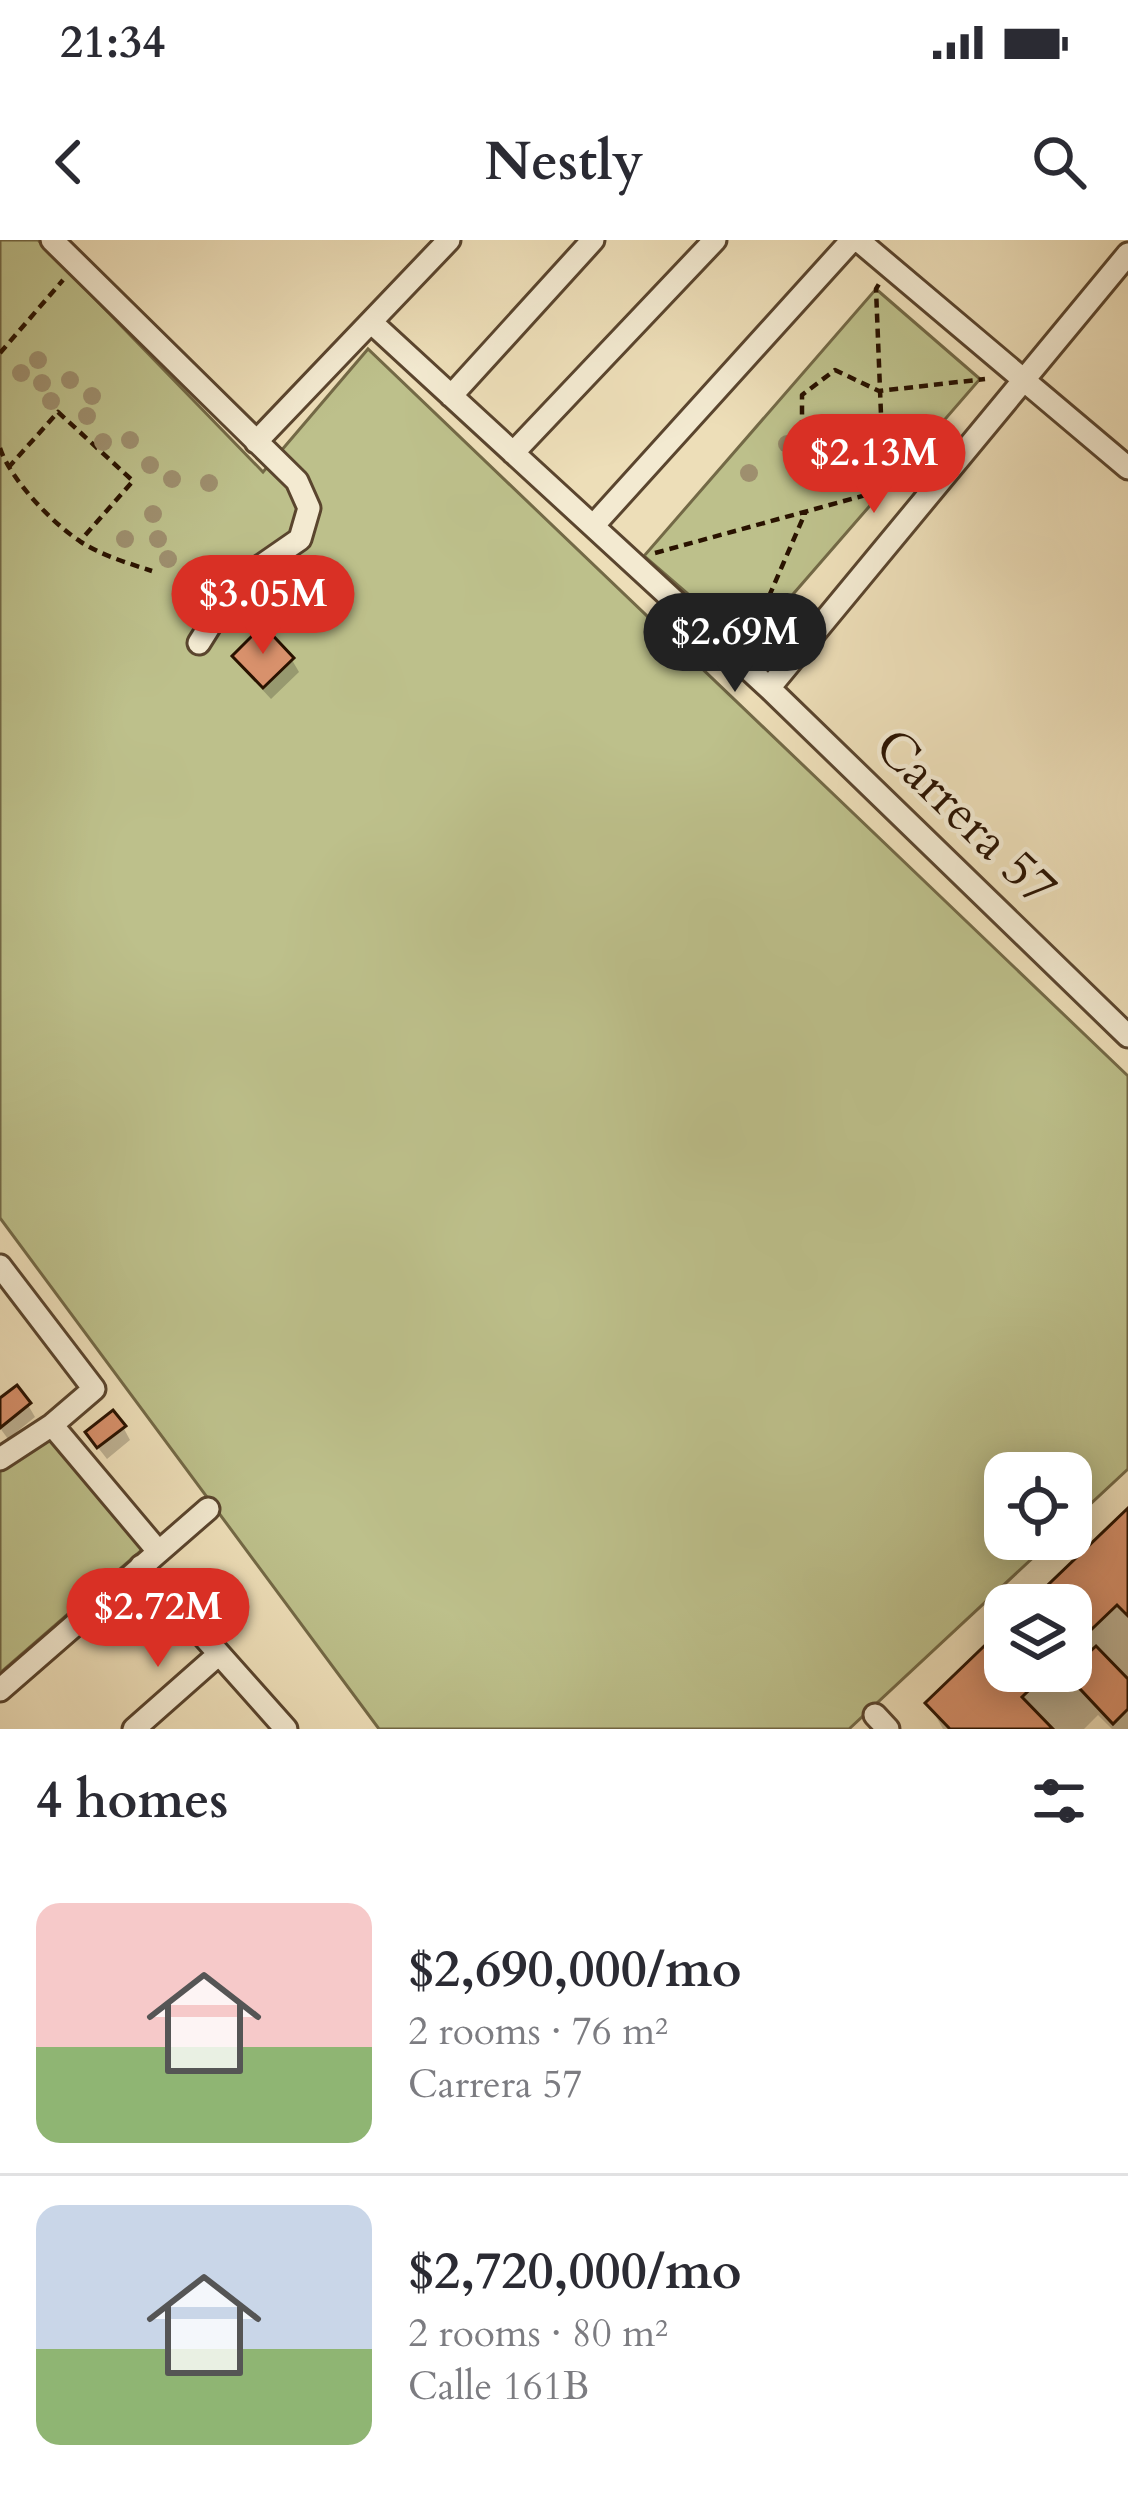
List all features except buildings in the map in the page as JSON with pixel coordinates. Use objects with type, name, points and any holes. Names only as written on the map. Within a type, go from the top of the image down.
[{"type":"street","points":[[52,240],[297,481],[309,508],[300,539],[239,585],[200,644]]},
{"type":"street","points":[[256,442],[449,240]]},
{"type":"street","points":[[451,395],[592,240]]},
{"type":"street","points":[[513,453],[715,240]]},
{"type":"street","points":[[593,526],[855,240],[1128,468]]},
{"type":"street","points":[[769,688],[1128,254]]},
{"type":"street","name":"Carrera 57","points":[[371,322],[769,688],[1128,1036]]},
{"type":"street","points":[[0,1266],[94,1389],[52,1425],[3,1451]]},
{"type":"street","points":[[52,1425],[158,1551]]},
{"type":"street","points":[[0,1690],[208,1509]]},
{"type":"street","points":[[141,1566],[286,1729]]},
{"type":"street","points":[[134,1729],[219,1654]]},
{"type":"path","points":[[0,353],[77,265]]},
{"type":"path","points":[[636,566],[644,556],[884,490],[876,289],[892,268]]},
{"type":"path","points":[[882,438],[833,461],[802,446],[802,395],[835,370],[880,391],[980,379]]},
{"type":"path","points":[[8,468],[58,412],[133,481],[80,542]]},
{"type":"path","points":[[0,448],[8,468],[80,542],[152,571]]},
{"type":"path","points":[[748,646],[806,512]]},
{"type":"green space","points":[[0,240],[38,240],[263,472],[368,349],[1128,1076],[1128,1469],[1092,1502],[1092,1452],[984,1452],[984,1560],[1030,1560],[1005,1584],[984,1584],[984,1603],[849,1729],[379,1729],[0,1218]]},
{"type":"green space","points":[[876,289],[980,379],[748,646],[644,556]]},
{"type":"green space","points":[[40,1420],[143,1549],[0,1673],[0,1453]]}]
